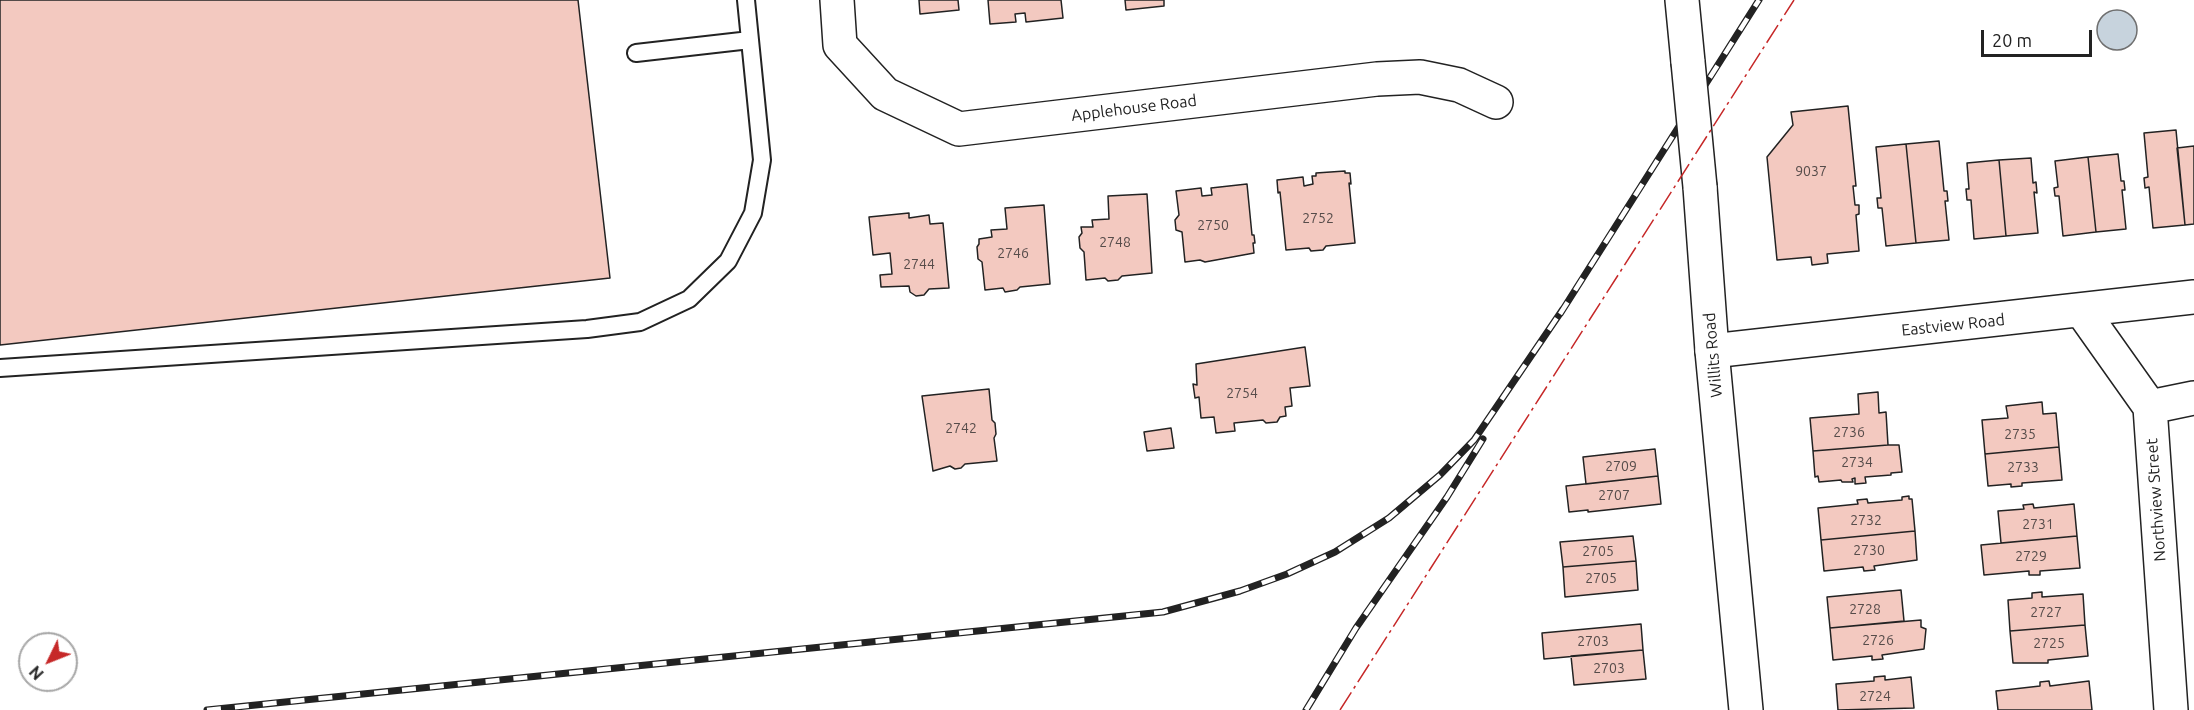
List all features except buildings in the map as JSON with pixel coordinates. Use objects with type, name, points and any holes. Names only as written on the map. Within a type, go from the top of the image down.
[{"type":"street","name":"Applehouse Road","points":[[837,0],[840,45],[885,94],[959,129],[1377,79],[1420,77],[1459,85],[1496,102]]},
{"type":"street","name":"Willits Road","points":[[1682,0],[1746,710]]},
{"type":"street","name":"Eastview Road","points":[[1712,351],[2194,297]]},
{"type":"street","points":[[2082,311],[2150,407],[2194,399]]},
{"type":"street","name":"Northview Street","points":[[2150,407],[2171,710]]},
{"type":"lane","points":[[0,368],[575,330],[640,322],[689,299],[728,261],[753,213],[762,160],[746,0]]},
{"type":"lane","points":[[636,53],[750,40]]},
{"type":"shaded area","points":[[2117,10],[2125,11],[2131,16],[2136,22],[2136,38],[2131,44],[2125,49],[2117,50],[2109,49],[2103,44],[2098,38],[2097,30],[2098,22],[2103,16],[2109,11]]},
{"type":"railway","points":[[1560,314],[1759,0]]},
{"type":"railway","points":[[207,710],[1163,612],[1240,591],[1287,574],[1335,552],[1389,518],[1440,475],[1474,440],[1563,309]]},
{"type":"railway","points":[[1306,710],[1356,628],[1447,497],[1483,439]]},
{"type":"power","points":[[1340,710],[1794,0]]}]
